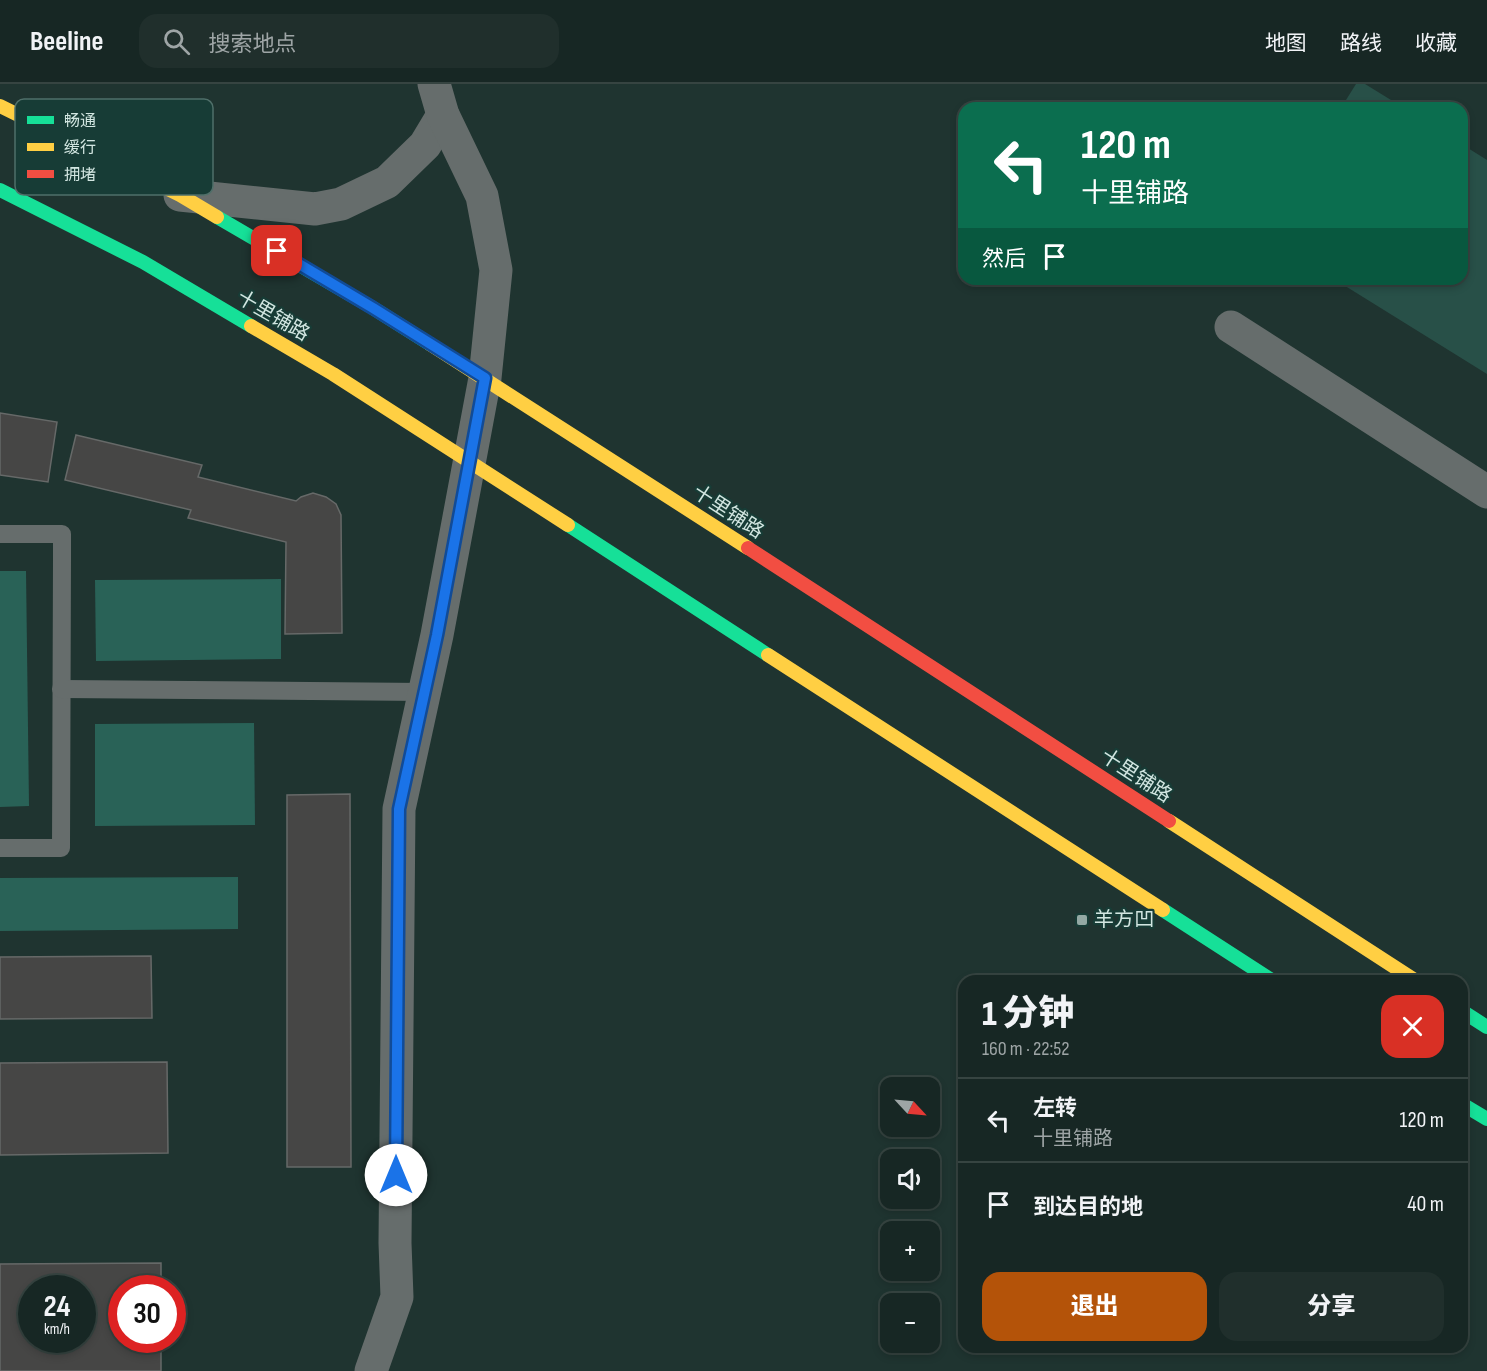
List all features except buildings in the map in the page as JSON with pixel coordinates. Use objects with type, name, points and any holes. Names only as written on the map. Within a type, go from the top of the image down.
[{"type":"main road","name":"十里铺路","points":[[0,106],[15,113]]},
{"type":"main road","name":"十里铺路","points":[[0,190],[143,262],[333,374],[1264,975]]},
{"type":"main road","name":"十里铺路","points":[[180,195],[373,308],[485,378],[1407,975]]},
{"type":"main road","points":[[1468,1015],[1487,1027]]},
{"type":"main road","points":[[1468,1108],[1487,1119]]},
{"type":"street","points":[[371,1371],[397,1297],[395,1232],[399,809],[437,635],[485,378],[496,270],[482,196],[442,116],[434,84]]},
{"type":"street","points":[[180,195],[315,209],[341,204],[387,182],[425,145],[442,116]]},
{"type":"street","points":[[1231,327],[1487,492]]},
{"type":"lane","points":[[0,534],[62,534],[61,848],[0,848]]},
{"type":"lane","points":[[61,689],[425,692]]},
{"type":"green space","points":[[1356,84],[1365,84],[1394,102],[1345,102]]},
{"type":"green space","points":[[1468,148],[1487,160],[1487,374],[1344,285],[1468,285]]},
{"type":"green space","points":[[0,571],[26,571],[29,806],[0,807]]},
{"type":"green space","points":[[281,579],[281,659],[96,661],[95,580]]},
{"type":"green space","points":[[254,723],[255,825],[95,826],[95,724]]},
{"type":"green space","points":[[238,877],[238,929],[0,931],[0,878]]},
{"type":"traffic: fast","points":[[0,190],[143,262],[251,326]]},
{"type":"traffic: fast","points":[[217,217],[430,344]]},
{"type":"traffic: fast","points":[[568,525],[768,655]]},
{"type":"traffic: fast","points":[[1163,910],[1264,975]]},
{"type":"traffic: fast","points":[[1468,1015],[1487,1027]]},
{"type":"traffic: fast","points":[[1468,1108],[1487,1119]]},
{"type":"traffic: slow","points":[[0,106],[15,113]]},
{"type":"traffic: slow","points":[[180,195],[217,217]]},
{"type":"traffic: slow","points":[[251,326],[333,374],[568,525]]},
{"type":"traffic: slow","points":[[430,344],[748,548]]},
{"type":"traffic: slow","points":[[768,655],[1163,910]]},
{"type":"traffic: slow","points":[[1169,821],[1407,975]]},
{"type":"traffic: jam","points":[[748,548],[1169,821]]},
{"type":"place","name":"羊方凹","points":[[1082,920]]},
{"type":"route","points":[[277,251],[485,378],[437,635],[399,809],[396,1175]]}]
